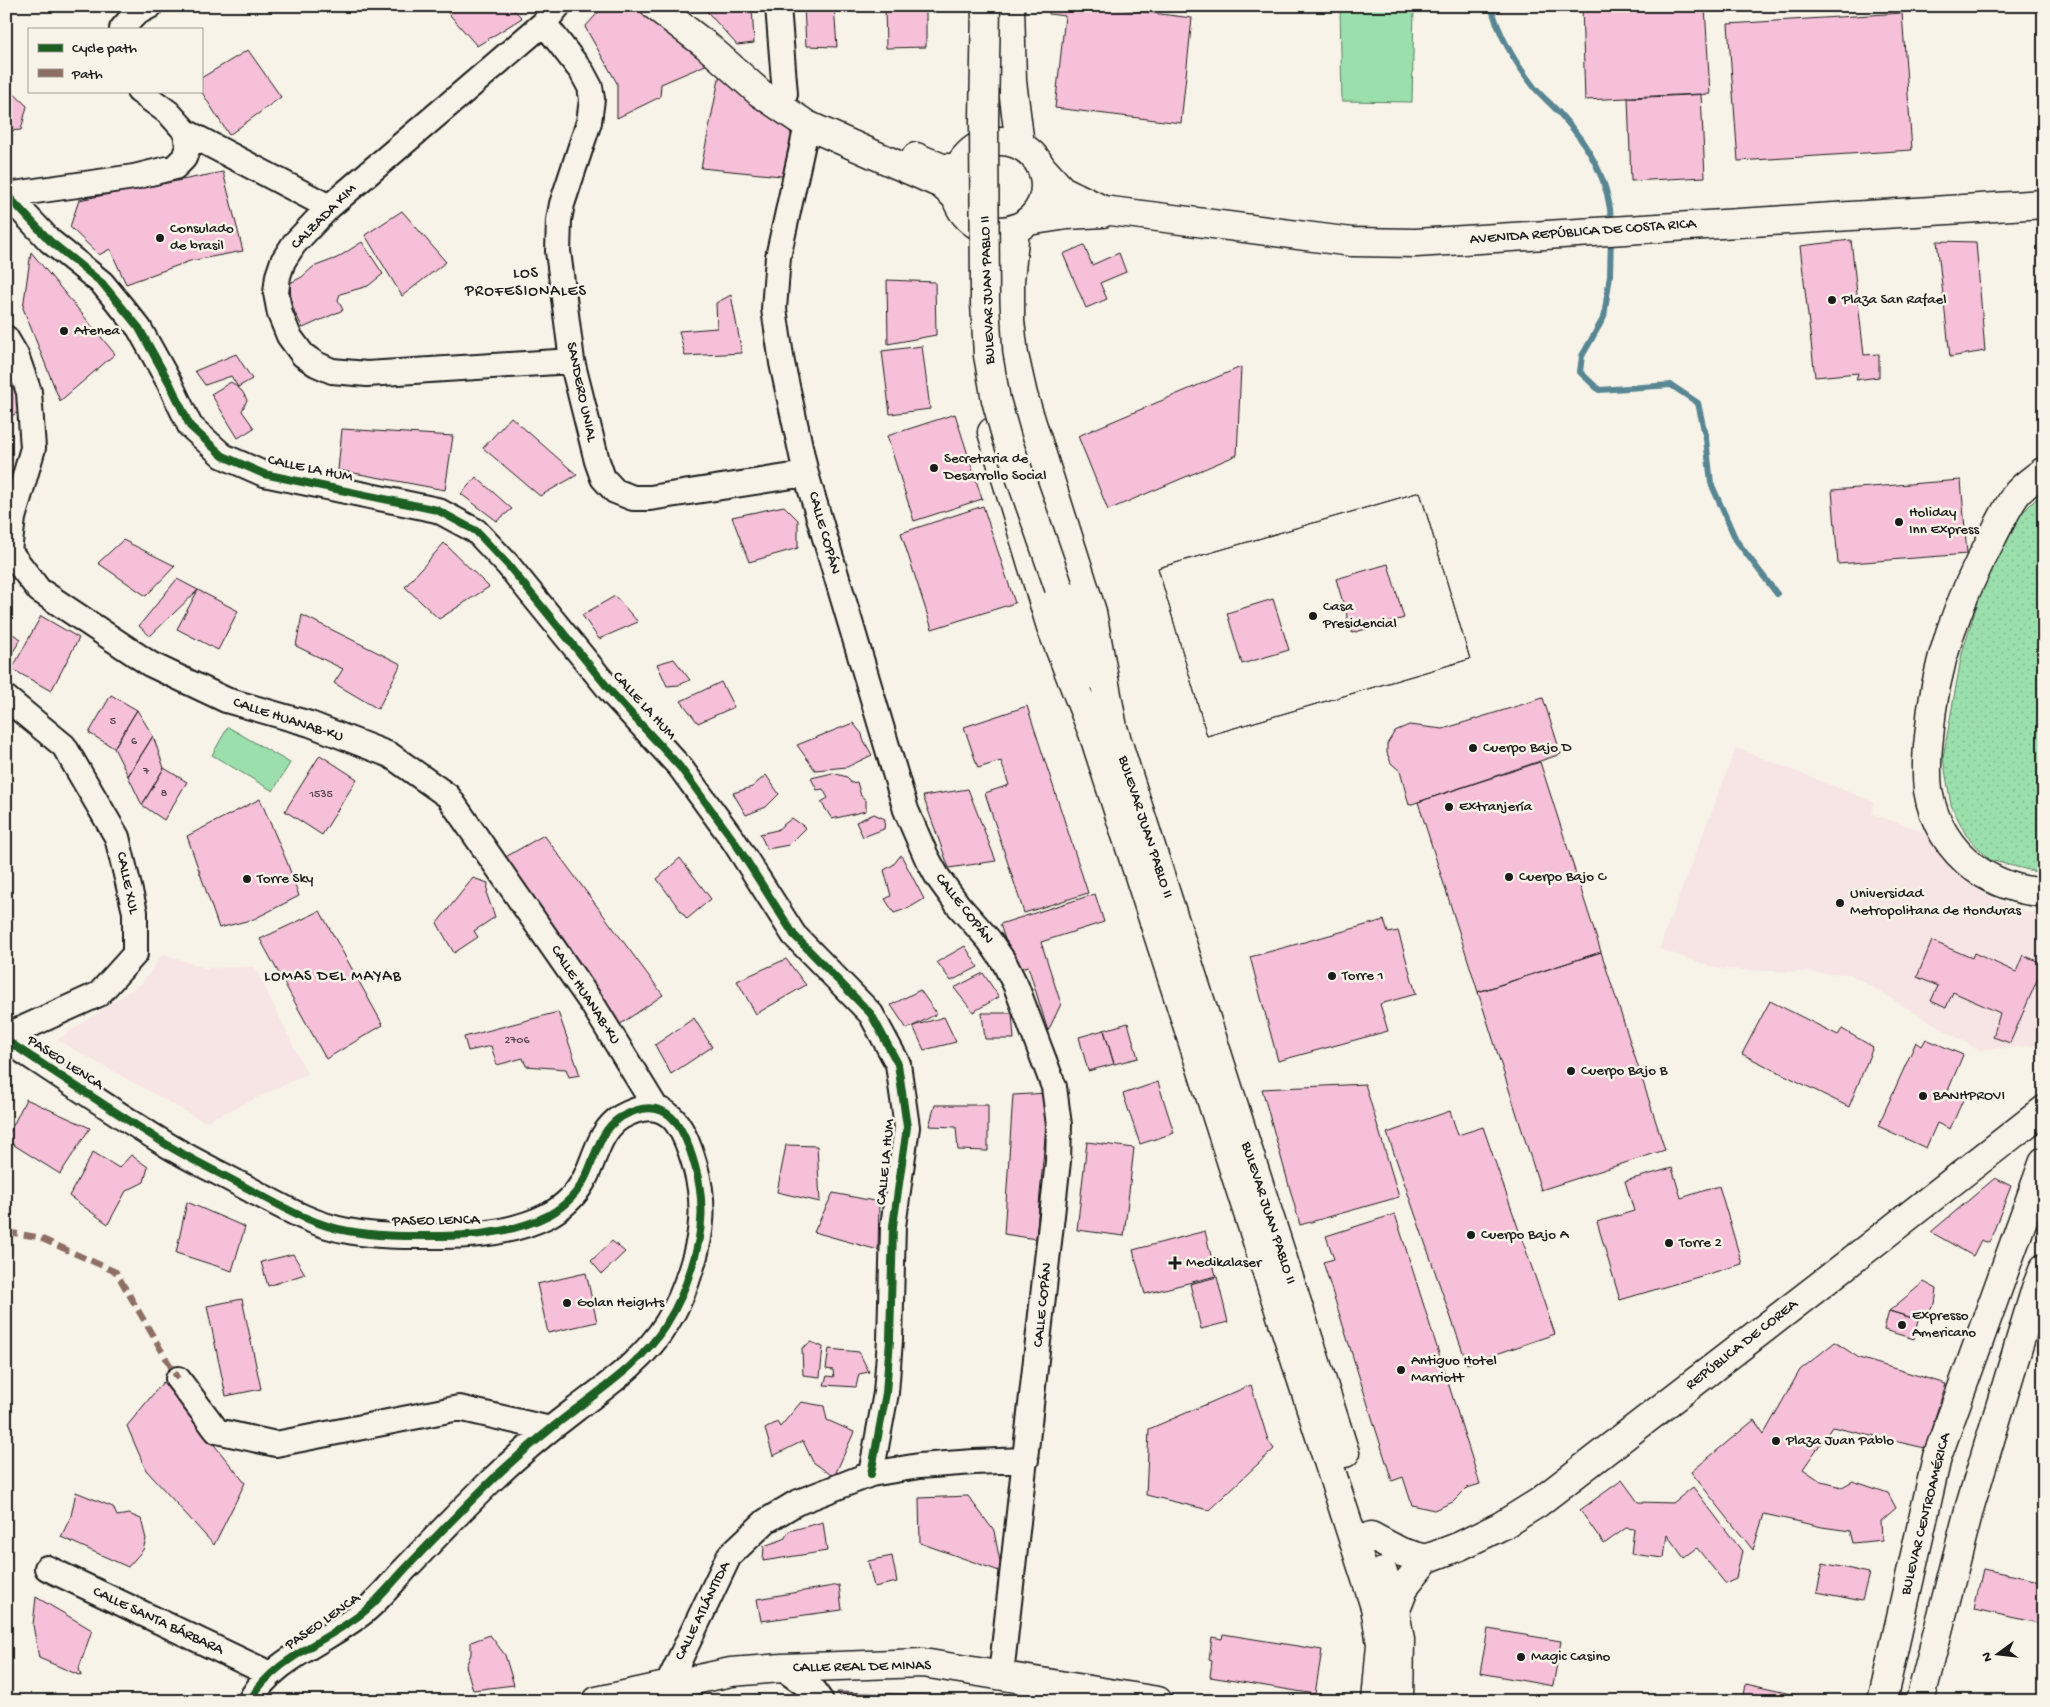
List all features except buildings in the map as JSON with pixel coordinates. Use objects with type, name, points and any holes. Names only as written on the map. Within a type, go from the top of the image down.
[{"type":"main road","points":[[655,6],[706,45],[760,93],[807,126],[941,184],[956,198]]},
{"type":"main road","points":[[706,45],[814,114],[942,168],[962,162],[977,146],[991,141],[1006,141],[1020,145],[1032,154],[1041,167],[1045,181],[1044,196],[1038,210],[1022,225],[1000,231],[986,229],[973,222],[962,211],[956,198],[955,183],[962,162],[971,128],[977,6]]},
{"type":"main road","name":"BULEVAR JUAN PABLO II","points":[[986,6],[984,147],[988,355],[996,400],[1007,439],[1070,621],[1374,1607],[1381,1644],[1381,1699]]},
{"type":"main road","points":[[1010,6],[1012,81],[1020,145]]},
{"type":"main road","name":"AVENIDA REPÚBLICA DE COSTA RICA","points":[[1041,167],[1062,190],[1103,210],[1352,242],[1416,243],[2044,204]]},
{"type":"main road","name":"AVENIDA REPÚBLICA DE COSTA RICA","points":[[1022,225],[1067,215],[1124,212]]},
{"type":"main road","name":"BULEVAR JUAN PABLO II","points":[[973,222],[978,357],[987,412],[1051,627],[1103,731],[1395,1612],[1400,1639],[1381,1699]]},
{"type":"main road","name":"BULEVAR JUAN PABLO II","points":[[1022,225],[1010,281],[1010,321],[1014,355],[1023,395],[1092,612],[1103,731]]},
{"type":"main road","points":[[2044,471],[2016,494],[1970,578],[1942,652],[1930,713],[1927,753],[1928,790],[1936,817],[1948,841],[1964,860],[1984,875],[2010,885],[2044,892]]},
{"type":"main road","name":"REPÚBLICA DE COREA","points":[[1426,1559],[1460,1546],[1501,1526],[1538,1502],[2044,1110]]},
{"type":"main road","name":"BULEVAR CENTROAMÉRICA","points":[[1882,1701],[1937,1457],[2044,1162]]},
{"type":"main road","points":[[1920,1701],[1970,1506],[2036,1288],[2044,1268]]},
{"type":"main road","points":[[1371,1536],[1401,1552],[1426,1559],[1406,1584],[1395,1612]]},
{"type":"main road","name":"CALLE REAL DE MINAS","points":[[597,1701],[731,1672],[782,1668],[923,1663],[1158,1701]]},
{"type":"street","points":[[123,28],[135,14],[150,6]]},
{"type":"street","points":[[778,6],[785,94]]},
{"type":"street","name":"CALZADA KIM","points":[[551,14],[329,207],[294,244],[283,260],[278,276],[276,293],[280,314],[289,336],[303,355],[316,364],[332,371],[367,374],[572,361]]},
{"type":"street","name":"SANDERO UNIAL","points":[[551,14],[590,87],[592,98],[590,122],[562,204],[559,220],[558,252],[572,361],[603,478],[616,492],[633,498],[650,498],[806,474]]},
{"type":"street","points":[[140,92],[169,113],[186,132],[329,207]]},
{"type":"street","name":"CALLE COPÁN","points":[[807,126],[778,257],[774,310],[782,363],[806,474],[888,754],[916,835],[937,876],[989,940],[1004,962],[1016,986],[1054,1088],[1058,1125],[1058,1162],[1001,1675]]},
{"type":"street","points":[[6,194],[134,177],[175,167],[184,158],[188,148],[186,132]]},
{"type":"street","name":"CALLE LA HUM","points":[[6,194],[50,241],[102,283],[139,328],[170,384],[190,426],[223,456],[264,474],[437,510],[476,531],[508,565],[613,694],[680,767],[734,841],[794,935],[871,1014],[898,1064],[907,1127],[893,1226],[890,1340],[886,1394],[870,1474]]},
{"type":"street","name":"CALLE HUANAB-KU","points":[[6,338],[16,355],[29,392],[33,448],[13,518],[8,551],[39,590],[150,664],[226,700],[310,724],[390,755],[448,796],[593,1005],[656,1108]]},
{"type":"street","name":"CALLE XUL","points":[[6,698],[64,746],[117,837],[135,912],[135,954],[99,994],[6,1036]]},
{"type":"street","name":"PASEO LENCA","points":[[6,1040],[167,1145],[301,1216],[345,1231],[401,1236],[473,1236],[500,1232],[529,1224],[550,1214],[572,1199],[584,1180],[602,1137],[612,1122],[641,1109],[656,1108],[672,1115],[683,1130],[702,1198],[702,1223],[699,1245],[685,1286],[668,1323],[649,1348],[622,1373],[550,1429],[494,1478],[366,1610],[270,1674],[255,1691],[250,1701]]},
{"type":"street","points":[[178,1379],[217,1431],[276,1444],[459,1408],[550,1429]]},
{"type":"street","name":"CALLE ATLÁNTIDA","points":[[667,1686],[729,1556],[766,1521],[796,1503],[870,1474],[919,1466],[1026,1460]]},
{"type":"street","name":"CALLE SANTA BÁRBARA","points":[[47,1568],[270,1674]]},
{"type":"street","points":[[782,1668],[813,1690],[821,1701]]},
{"type":"shaded area","name":"Universidad Metropolitana de Honduras","points":[[1736,748],[1874,802],[1872,814],[1922,831],[1967,882],[1988,896],[2019,910],[2044,914],[2044,1045],[1978,1050],[1850,974],[1719,969],[1659,949]]},
{"type":"shaded area","points":[[163,954],[204,968],[255,967],[307,1074],[205,1122],[57,1040],[142,983]]},
{"type":"green space","points":[[1340,6],[1414,6],[1412,102],[1342,101]]},
{"type":"green space","points":[[2044,491],[2044,874],[1990,860],[1966,835],[1951,805],[1943,758],[1962,653],[1987,572],[2013,522]]},
{"type":"green space","points":[[228,727],[290,763],[273,791],[212,755]]},
{"type":"waterway","points":[[1491,6],[1503,38],[1527,78],[1571,126],[1589,151],[1607,194],[1611,224]]},
{"type":"waterway","points":[[1611,236],[1610,275],[1604,317],[1582,356],[1580,372],[1599,390],[1671,385],[1698,403],[1706,439],[1711,483],[1736,540],[1777,594]]},
{"type":"marked path","points":[[6,1232],[38,1237],[116,1272],[178,1379]]},
{"type":"cycle path","points":[[6,194],[50,241],[102,283],[139,328],[170,384],[190,426],[223,456],[264,474],[437,510],[476,531],[508,565],[613,694],[680,767],[734,841],[794,935],[871,1014],[898,1064],[907,1127],[893,1226],[890,1340],[886,1393],[871,1474]]},
{"type":"cycle path","points":[[6,1040],[124,1118],[185,1155],[296,1214],[335,1228],[360,1233],[407,1236],[469,1235],[497,1232],[536,1221],[549,1215],[566,1203],[583,1182],[599,1144],[608,1129],[621,1117],[637,1110],[651,1108],[662,1111],[672,1117],[691,1152],[700,1192],[699,1241],[681,1296],[658,1336],[626,1370],[522,1452],[459,1513],[366,1610],[352,1621],[287,1661],[272,1673],[250,1701]]},
{"type":"place","name":"Consulado de brasil","points":[[160,238]]},
{"type":"place","name":"Plaza San Rafael","points":[[1832,300]]},
{"type":"place","name":"Atenea","points":[[64,331]]},
{"type":"place","name":"Secretaria de Desarrollo Social","points":[[934,468]]},
{"type":"place","name":"Holiday Inn Express","points":[[1899,522]]},
{"type":"place","name":"Casa Presidencial","points":[[1313,616]]},
{"type":"place","name":"Cuerpo Bajo D","points":[[1473,748]]},
{"type":"place","name":"Extranjería","points":[[1449,807]]},
{"type":"place","name":"Cuerpo Bajo C","points":[[1509,877]]},
{"type":"place","name":"Torre Sky","points":[[247,879]]},
{"type":"place","name":"Universidad Metropolitana de Honduras","points":[[1840,903]]},
{"type":"place","name":"Torre 1","points":[[1332,976]]},
{"type":"place","name":"Cuerpo Bajo B","points":[[1571,1071]]},
{"type":"place","name":"BANHPROVI","points":[[1923,1096]]},
{"type":"place","name":"Cuerpo Bajo A","points":[[1471,1235]]},
{"type":"place","name":"Torre 2","points":[[1669,1243]]},
{"type":"place","name":"Medikalaser","points":[[1175,1263]]},
{"type":"place","name":"Golan Heights","points":[[567,1303]]},
{"type":"place","name":"Expresso Americano","points":[[1902,1325]]},
{"type":"place","name":"Antiguo Hotel Marriott","points":[[1401,1370]]},
{"type":"place","name":"Plaza Juan Pablo","points":[[1776,1441]]},
{"type":"place","name":"Magic Casino","points":[[1521,1657]]},
{"type":"district","name":"LOS PROFESIONALES","points":[[526,283]]},
{"type":"district","name":"LOMAS DEL MAYAB","points":[[333,977]]}]
